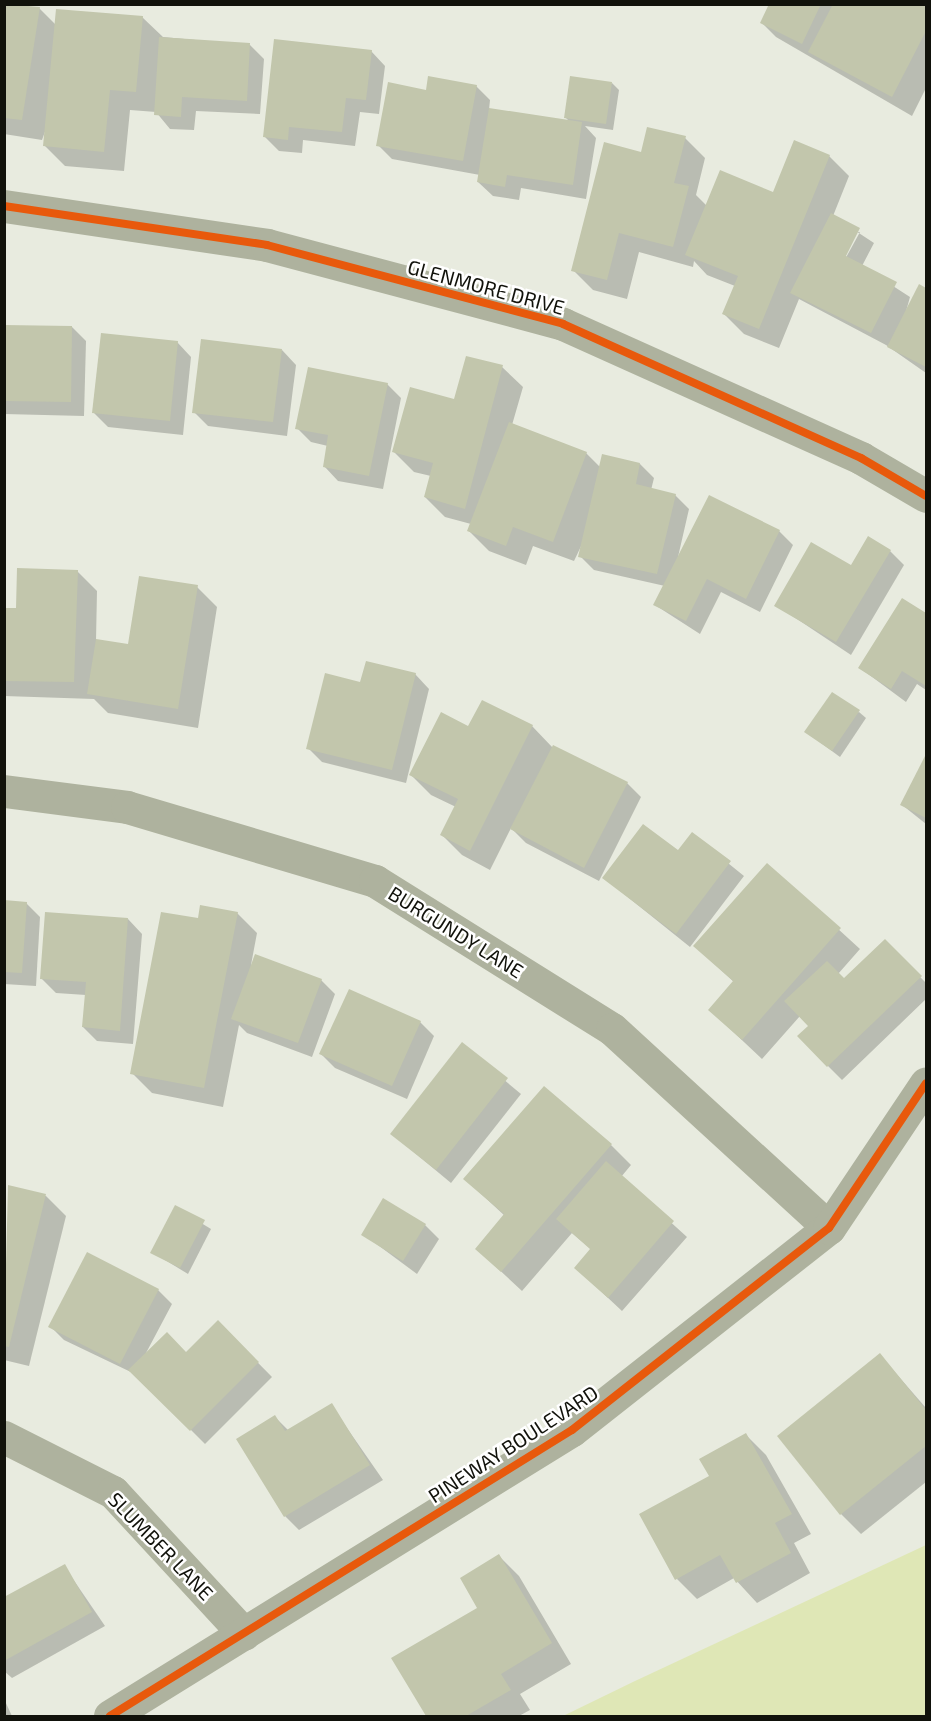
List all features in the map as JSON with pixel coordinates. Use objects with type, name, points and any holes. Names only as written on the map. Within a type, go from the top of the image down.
[{"type":"street","name":"GLENMORE DRIVE","points":[[4,206],[267,245],[563,324],[861,458],[927,496]]},
{"type":"street","name":"BURGUNDY LANE","points":[[4,791],[127,807],[375,881],[612,1029],[829,1228]]},
{"type":"street","name":"PINEWAY BOULEVARD","points":[[110,1716],[572,1430],[829,1228],[927,1083]]},
{"type":"street","name":"SLUMBER LANE","points":[[4,1437],[113,1492],[244,1634]]},
{"type":"green space","points":[[926,1545],[926,1716],[563,1716],[635,1681]]},
{"type":"building","points":[[4,4],[40,7],[22,120],[4,118]]},
{"type":"building","points":[[769,4],[821,4],[802,44],[760,23]]},
{"type":"building","points":[[833,4],[926,4],[926,31],[892,97],[808,52]]},
{"type":"building","points":[[56,9],[143,16],[136,92],[110,90],[104,152],[43,146]]},
{"type":"building","points":[[159,37],[250,43],[247,101],[182,97],[181,117],[154,115]]},
{"type":"building","points":[[274,39],[372,50],[366,100],[346,98],[342,132],[289,127],[288,140],[263,137]]},
{"type":"building","points":[[428,76],[477,85],[463,161],[376,146],[388,82],[426,90]]},
{"type":"building","points":[[570,76],[612,82],[606,124],[564,118]]},
{"type":"building","points":[[489,108],[582,122],[573,185],[507,175],[505,187],[477,182]]},
{"type":"building","points":[[647,127],[686,136],[674,183],[689,186],[673,247],[619,233],[607,280],[571,271],[604,142],[641,152]]},
{"type":"building","points":[[794,140],[830,155],[759,329],[722,314],[738,276],[685,255],[720,170],[773,192]]},
{"type":"building","points":[[831,213],[860,228],[846,256],[897,282],[871,333],[790,293]]},
{"type":"building","points":[[919,284],[926,288],[926,367],[887,347]]},
{"type":"building","points":[[4,325],[72,326],[71,402],[4,401]]},
{"type":"building","points":[[101,333],[178,341],[170,421],[92,413]]},
{"type":"building","points":[[201,339],[282,349],[273,422],[192,413]]},
{"type":"building","points":[[466,356],[503,365],[465,509],[424,497],[433,463],[392,452],[410,387],[454,399]]},
{"type":"building","points":[[308,367],[388,383],[369,476],[323,467],[328,435],[295,429]]},
{"type":"building","points":[[509,422],[587,452],[553,542],[513,527],[506,546],[467,531]]},
{"type":"building","points":[[602,454],[640,463],[636,484],[676,494],[657,574],[578,557]]},
{"type":"building","points":[[709,495],[780,530],[746,599],[707,579],[686,621],[653,605]]},
{"type":"building","points":[[868,536],[891,550],[836,642],[774,606],[811,542],[851,565]]},
{"type":"building","points":[[17,568],[78,570],[74,682],[4,681],[4,608],[16,608]]},
{"type":"building","points":[[139,576],[198,585],[178,709],[87,694],[96,639],[128,644]]},
{"type":"building","points":[[902,598],[926,613],[926,686],[902,671],[891,689],[858,668]]},
{"type":"building","points":[[366,661],[416,673],[392,770],[306,749],[325,673],[360,682]]},
{"type":"building","points":[[832,692],[860,710],[832,751],[804,732]]},
{"type":"building","points":[[482,700],[533,725],[470,851],[440,835],[458,799],[409,775],[441,712],[468,726]]},
{"type":"building","points":[[553,745],[628,782],[584,868],[510,829]]},
{"type":"building","points":[[926,757],[926,818],[900,805]]},
{"type":"building","points":[[643,824],[678,850],[692,832],[731,861],[676,934],[602,878]]},
{"type":"building","points":[[767,863],[841,928],[742,1040],[708,1010],[733,981],[693,946]]},
{"type":"building","points":[[4,900],[27,902],[22,973],[4,972]]},
{"type":"building","points":[[200,905],[238,912],[204,1088],[130,1074],[161,912],[198,918]]},
{"type":"building","points":[[45,912],[128,918],[120,1031],[82,1027],[86,982],[40,979]]},
{"type":"building","points":[[885,939],[922,976],[827,1067],[797,1036],[808,1026],[784,1001],[827,961],[844,978]]},
{"type":"building","points":[[255,954],[322,979],[298,1043],[231,1019]]},
{"type":"building","points":[[349,989],[421,1021],[392,1086],[319,1054]]},
{"type":"building","points":[[462,1042],[508,1078],[436,1170],[390,1134]]},
{"type":"building","points":[[544,1086],[612,1144],[501,1272],[475,1249],[504,1214],[463,1179]]},
{"type":"building","points":[[606,1161],[674,1221],[608,1298],[574,1268],[590,1249],[556,1219]]},
{"type":"building","points":[[8,1185],[46,1194],[9,1347],[4,1346]]},
{"type":"building","points":[[383,1198],[426,1224],[403,1261],[361,1235]]},
{"type":"building","points":[[175,1205],[205,1220],[180,1268],[150,1253]]},
{"type":"building","points":[[87,1252],[159,1289],[120,1364],[48,1327]]},
{"type":"building","points":[[218,1320],[259,1362],[190,1431],[128,1370],[167,1332],[186,1352]]},
{"type":"building","points":[[880,1353],[926,1410],[926,1446],[840,1515],[777,1436]]},
{"type":"building","points":[[332,1403],[370,1465],[284,1517],[236,1439],[275,1415],[285,1431]]},
{"type":"building","points":[[746,1433],[792,1514],[775,1523],[791,1553],[736,1583],[720,1555],[675,1580],[639,1514],[709,1476],[699,1459]]},
{"type":"building","points":[[499,1554],[552,1643],[501,1674],[511,1690],[466,1716],[426,1716],[391,1658],[477,1608],[460,1578]]},
{"type":"building","points":[[65,1564],[92,1612],[4,1661],[4,1597]]},
{"type":"cycle path","points":[[4,206],[267,245],[563,324],[861,458],[926,496]]},
{"type":"cycle path","points":[[110,1716],[572,1430],[829,1228],[926,1083]]}]
